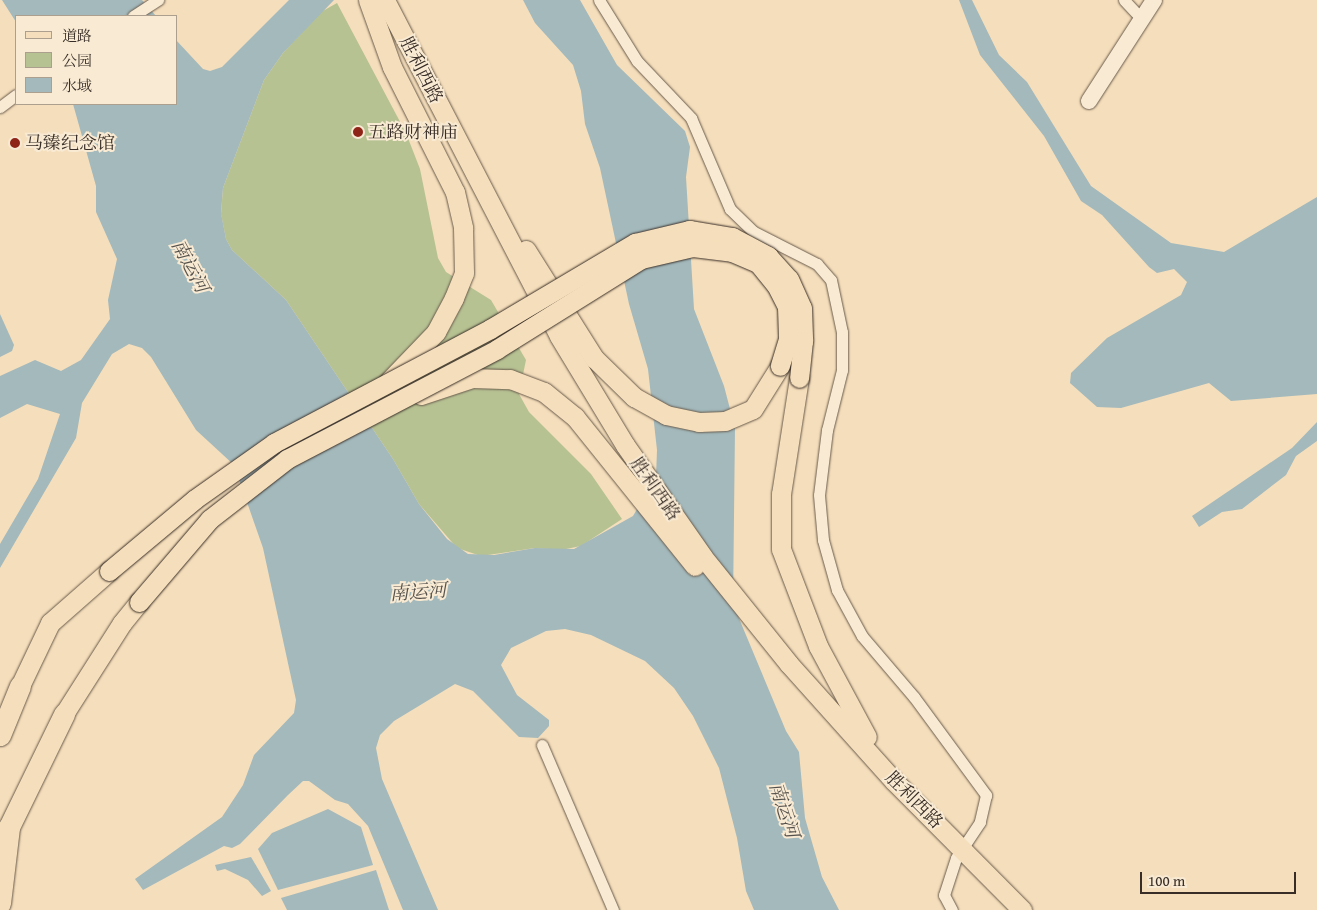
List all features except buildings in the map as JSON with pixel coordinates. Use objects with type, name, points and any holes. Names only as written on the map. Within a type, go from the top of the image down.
[{"type":"highway","points":[[0,735],[20,686]]},
{"type":"highway","points":[[0,903],[9,827],[64,714]]},
{"type":"main road","points":[[369,0],[392,67],[455,192],[463,228],[464,273],[436,332],[386,383]]},
{"type":"main road","name":"胜利西路","points":[[369,0],[547,341],[615,452],[695,566],[782,674],[886,789],[1022,910]]},
{"type":"main road","name":"胜利西路","points":[[384,0],[558,336],[625,446],[715,572],[789,664],[960,854],[1007,910]]},
{"type":"main road","points":[[64,714],[122,623],[210,519],[287,459],[497,350],[641,258],[693,247],[732,252],[758,264],[776,284],[787,307],[788,339],[780,366],[753,409],[725,421],[699,422],[666,415],[634,397],[594,358],[449,125]]},
{"type":"main road","points":[[20,686],[50,623],[195,499],[274,442],[490,329],[634,243],[689,230],[732,237],[768,256],[789,279],[802,308],[803,342],[799,378],[780,494],[780,549],[822,654],[850,710],[894,781]]},
{"type":"main road","points":[[394,403],[472,378],[510,378],[544,392],[575,417],[695,566]]},
{"type":"street","points":[[135,15],[158,0]]},
{"type":"street","points":[[599,0],[637,61],[691,118],[730,209],[754,232],[817,264],[831,280],[842,332],[842,370],[827,430],[819,495],[823,540],[837,590],[862,636],[914,697],[986,795],[980,822],[960,854],[944,895],[952,910]]},
{"type":"street","points":[[1124,0],[1141,18]]},
{"type":"street","points":[[1089,101],[1154,0]]},
{"type":"street","points":[[0,107],[15,96]]},
{"type":"street","points":[[542,745],[613,910]]},
{"type":"green space","points":[[337,3],[406,133],[420,169],[438,258],[446,272],[491,300],[526,360],[519,394],[529,412],[591,474],[622,519],[581,546],[561,550],[535,548],[481,556],[457,548],[419,504],[393,459],[286,300],[232,250],[226,239],[221,214],[223,188],[264,80],[283,53],[321,12]]},
{"type":"water","points":[[2,0],[142,0],[155,15],[15,15],[15,20]]},
{"type":"water","name":"南运河","points":[[289,0],[334,0],[283,53],[264,80],[223,188],[221,213],[226,239],[232,250],[286,300],[393,459],[419,504],[447,539],[468,554],[494,555],[535,548],[574,549],[633,516],[656,477],[657,450],[648,369],[629,304],[600,168],[585,124],[581,91],[573,65],[535,23],[523,0],[580,0],[617,65],[685,131],[690,147],[686,177],[694,309],[724,386],[735,428],[733,604],[786,731],[799,752],[805,818],[822,877],[839,910],[754,910],[746,891],[737,838],[719,768],[693,716],[674,688],[645,661],[591,635],[565,629],[546,631],[511,648],[501,665],[517,695],[549,720],[549,726],[538,738],[519,737],[473,691],[455,684],[394,721],[380,735],[376,748],[382,779],[438,910],[403,910],[368,826],[348,804],[335,800],[309,781],[303,781],[240,844],[232,848],[224,846],[143,890],[135,879],[222,817],[243,785],[254,755],[294,713],[296,700],[263,548],[234,465],[196,430],[151,357],[142,348],[129,344],[112,354],[82,403],[76,438],[0,568],[0,544],[38,479],[60,414],[27,404],[0,418],[0,376],[35,360],[61,371],[81,360],[110,319],[108,300],[117,259],[96,212],[96,186],[73,105],[178,105],[178,42],[203,69],[210,71],[222,67]]},
{"type":"water","points":[[959,0],[972,0],[999,55],[1027,82],[1091,186],[1171,243],[1224,252],[1317,197],[1317,394],[1231,401],[1209,383],[1121,408],[1097,407],[1070,383],[1071,373],[1107,338],[1181,295],[1187,282],[1174,269],[1157,273],[1149,267],[1102,215],[1081,201],[1044,136],[980,55]]},
{"type":"water","points":[[0,314],[14,345],[12,351],[0,357]]},
{"type":"water","points":[[1317,422],[1317,441],[1296,456],[1286,475],[1242,509],[1222,512],[1199,527],[1192,516],[1292,448]]},
{"type":"water","points":[[328,809],[361,827],[373,865],[278,890],[258,849],[272,833]]},
{"type":"water","points":[[251,857],[271,891],[262,896],[248,880],[225,869],[217,871],[215,865]]},
{"type":"water","points":[[376,870],[389,910],[287,910],[281,898]]},
{"type":"place","name":"五路财神庙","points":[[358,132]]},
{"type":"place","name":"马臻纪念馆","points":[[15,143]]}]
